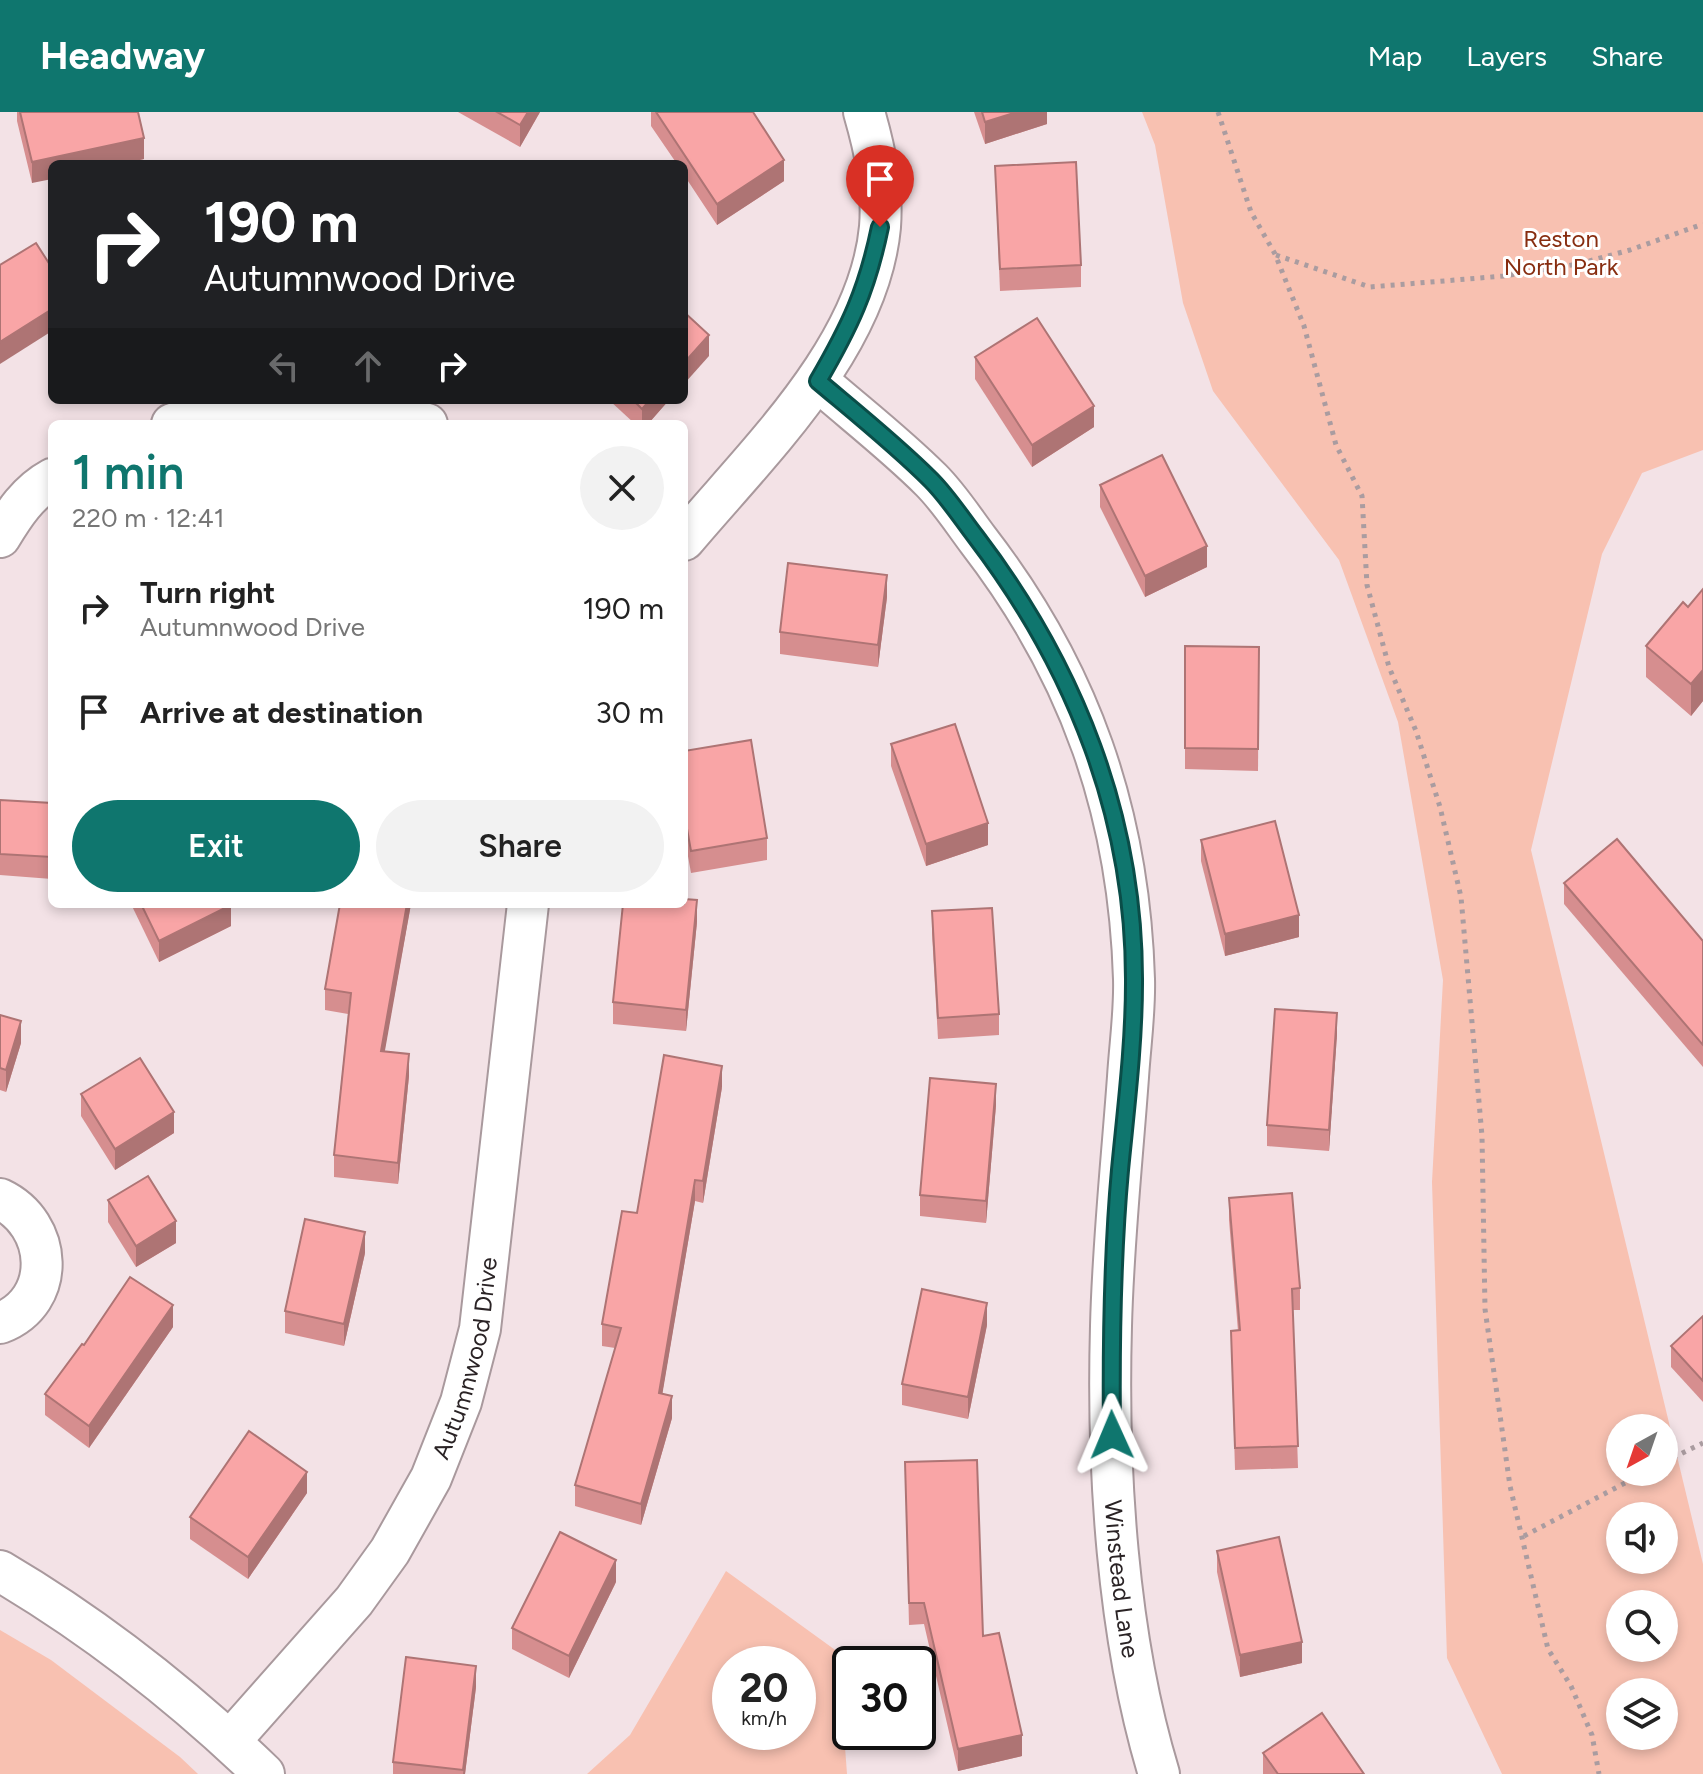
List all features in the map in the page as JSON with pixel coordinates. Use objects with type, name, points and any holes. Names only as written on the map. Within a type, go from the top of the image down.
[{"type":"street","points":[[688,535],[818,381],[848,330],[871,272],[880,227],[878,164],[864,112]]},
{"type":"street","name":"Winstead Lane","points":[[818,381],[933,482],[1008,579],[1053,653],[1065,679],[1089,733],[1114,816],[1129,894],[1134,983],[1111,1327],[1113,1489],[1125,1609],[1146,1731],[1159,1774]]},
{"type":"street","points":[[190,420],[236,410],[276,406],[345,408],[406,420]]},
{"type":"street","points":[[0,537],[17,508],[48,481]]},
{"type":"street","name":"Autumnwood Drive","points":[[230,1741],[354,1601],[390,1551],[431,1478],[461,1402],[480,1329],[528,908]]},
{"type":"street","points":[[0,1199],[12,1205],[31,1223],[41,1246],[42,1274],[32,1299],[11,1319],[0,1323]]},
{"type":"street","points":[[0,1571],[133,1661],[230,1741],[264,1774]]},
{"type":"path","points":[[1218,112],[1251,212],[1275,254],[1304,326],[1336,445],[1362,496],[1367,585],[1389,667],[1416,731],[1440,807],[1461,897],[1482,1136],[1485,1309],[1510,1486],[1548,1649],[1571,1686],[1592,1735],[1599,1774]]},
{"type":"path","points":[[1275,254],[1370,287],[1504,276],[1578,264],[1630,250],[1703,224]]},
{"type":"path","points":[[1678,1455],[1703,1443]]},
{"type":"path","points":[[1524,1536],[1619,1486]]},
{"type":"green space","name":"Reston North Park","points":[[1142,112],[1703,112],[1703,450],[1642,473],[1602,554],[1531,850],[1667,1414],[1606,1414],[1606,1486],[1678,1486],[1678,1460],[1703,1564],[1703,1774],[1502,1774],[1447,1658],[1432,1182],[1443,980],[1398,722],[1339,560],[1213,391],[1183,303],[1155,145]]},
{"type":"green space","points":[[726,1571],[832,1648],[832,1750],[845,1750],[847,1774],[587,1774],[630,1735]]},
{"type":"green space","points":[[0,1630],[51,1660],[180,1757],[198,1774],[0,1774]]},
{"type":"building","points":[[20,112],[138,112],[144,138],[32,162]]},
{"type":"building","points":[[497,112],[528,112],[520,125]]},
{"type":"building","points":[[656,112],[753,112],[784,160],[717,204]]},
{"type":"building","points":[[982,112],[1017,112],[985,122]]},
{"type":"building","points":[[1076,162],[1081,265],[1000,269],[995,166]]},
{"type":"building","points":[[36,243],[48,262],[48,312],[0,342],[0,265]]},
{"type":"building","points":[[688,316],[709,335],[688,359]]},
{"type":"building","points":[[1037,318],[1094,406],[1032,445],[975,357]]},
{"type":"building","points":[[1162,455],[1207,546],[1145,576],[1100,485]]},
{"type":"building","points":[[788,563],[887,575],[878,645],[780,632]]},
{"type":"building","points":[[1703,589],[1703,670],[1691,684],[1646,646],[1683,602],[1688,607]]},
{"type":"building","points":[[1185,646],[1259,647],[1258,749],[1185,748]]},
{"type":"building","points":[[955,724],[988,823],[926,844],[891,744]]},
{"type":"building","points":[[751,740],[767,838],[691,851],[688,834],[688,750]]},
{"type":"building","points":[[0,800],[48,803],[48,857],[0,854]]},
{"type":"building","points":[[1275,821],[1299,915],[1225,934],[1201,840]]},
{"type":"building","points":[[1617,839],[1703,941],[1703,1045],[1564,883]]},
{"type":"building","points":[[688,899],[697,900],[686,1010],[613,1002],[623,908],[688,908]]},
{"type":"building","points":[[143,908],[225,908],[159,941]]},
{"type":"building","points":[[339,908],[406,908],[381,1051],[409,1054],[398,1163],[334,1155],[351,993],[325,989]]},
{"type":"building","points":[[992,908],[999,1014],[938,1018],[932,911]]},
{"type":"building","points":[[1275,1009],[1337,1013],[1329,1130],[1267,1125]]},
{"type":"building","points":[[0,1015],[21,1021],[6,1070],[0,1068]]},
{"type":"building","points":[[664,1055],[722,1066],[703,1181],[695,1180],[659,1393],[672,1396],[641,1504],[575,1485],[621,1328],[602,1324],[622,1211],[637,1213]]},
{"type":"building","points":[[140,1058],[174,1112],[115,1149],[81,1094]]},
{"type":"building","points":[[930,1078],[996,1084],[986,1201],[920,1195]]},
{"type":"building","points":[[148,1176],[176,1221],[136,1246],[108,1200]]},
{"type":"building","points":[[1292,1193],[1300,1288],[1292,1289],[1298,1446],[1235,1448],[1231,1331],[1240,1330],[1229,1198]]},
{"type":"building","points":[[305,1219],[365,1232],[344,1324],[285,1311]]},
{"type":"building","points":[[130,1277],[173,1305],[89,1426],[45,1394],[84,1345]]},
{"type":"building","points":[[922,1289],[987,1303],[968,1397],[902,1384]]},
{"type":"building","points":[[1703,1316],[1703,1381],[1671,1346]]},
{"type":"building","points":[[249,1431],[307,1472],[248,1557],[190,1517]]},
{"type":"building","points":[[977,1460],[983,1636],[999,1633],[1022,1735],[958,1749],[924,1603],[909,1603],[905,1462]]},
{"type":"building","points":[[560,1532],[616,1560],[569,1656],[512,1628]]},
{"type":"building","points":[[1279,1537],[1302,1642],[1240,1655],[1217,1551]]},
{"type":"building","points":[[406,1657],[476,1666],[463,1770],[393,1762]]},
{"type":"building","points":[[1322,1713],[1364,1774],[1278,1774],[1263,1753]]},
{"type":"route","points":[[880,227],[871,272],[848,330],[818,381],[933,482],[1008,579],[1053,653],[1089,733],[1114,816],[1129,894],[1134,983],[1111,1327],[1112,1435]]}]
